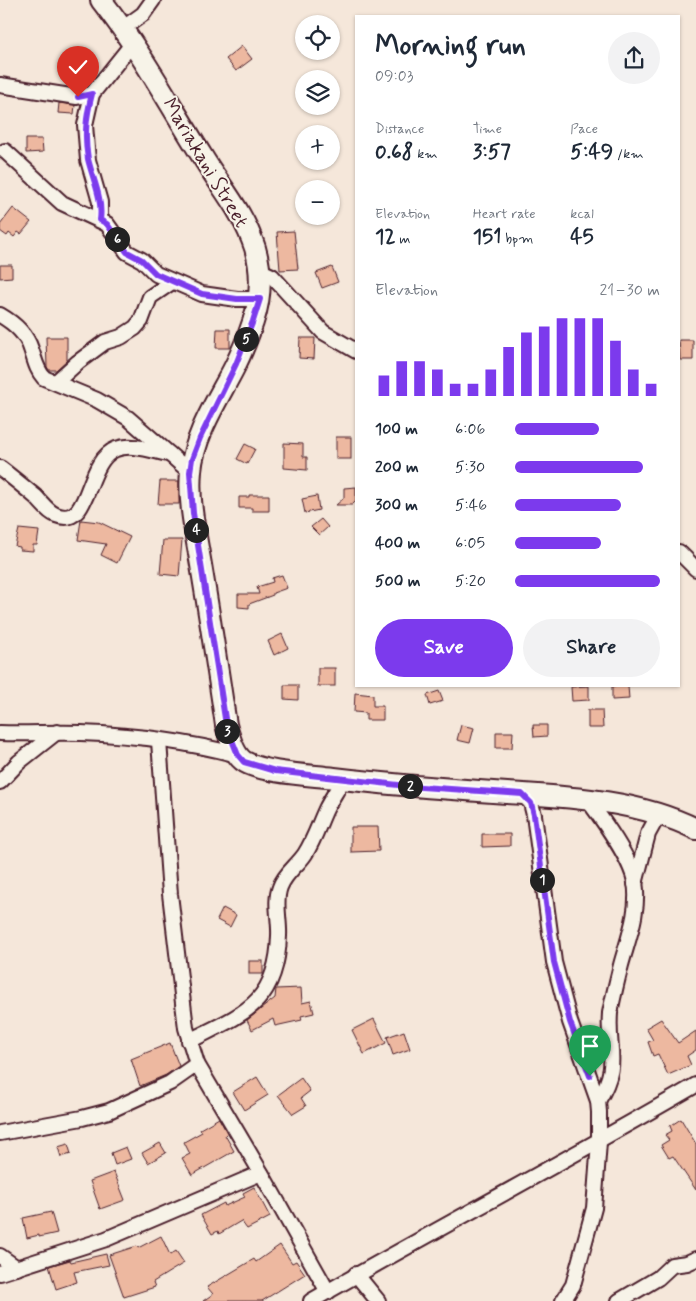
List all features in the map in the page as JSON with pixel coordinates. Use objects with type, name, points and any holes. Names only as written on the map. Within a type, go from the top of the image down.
[{"type":"street","name":"Mariakani Street","points":[[100,0],[127,37],[242,218],[255,249],[259,270],[260,299],[253,321],[236,364],[200,438],[192,459],[190,472],[193,513],[226,725],[238,755]]},
{"type":"street","points":[[100,220],[100,202],[85,141],[85,125],[92,94],[127,37],[153,0]]},
{"type":"street","points":[[0,85],[78,97],[92,94]]},
{"type":"street","points":[[6,152],[55,198],[107,224],[127,252],[139,257],[156,274],[172,282],[214,297],[260,299]]},
{"type":"street","points":[[259,270],[272,276],[323,332],[355,350]]},
{"type":"street","points":[[56,382],[78,362],[105,342],[121,337],[135,328],[141,321],[150,298],[172,282]]},
{"type":"street","points":[[0,314],[14,324],[28,340],[39,372],[44,378],[97,400],[128,418],[190,472]]},
{"type":"street","points":[[0,468],[54,514],[63,517],[73,516],[80,510],[98,465],[107,454],[118,448],[131,447],[170,454]]},
{"type":"street","points":[[680,553],[696,569]]},
{"type":"street","points":[[0,733],[57,732],[125,736],[208,747],[238,755],[244,762],[275,771],[343,779],[572,797],[659,814],[696,828]]},
{"type":"street","points":[[0,782],[19,762],[57,732]]},
{"type":"street","points":[[159,741],[173,924],[186,1028],[197,1064],[328,1292]]},
{"type":"street","points":[[190,1041],[229,1021],[259,1000],[268,989],[274,973],[278,952],[279,920],[277,898],[279,889],[287,873],[305,854],[327,806],[343,779]]},
{"type":"street","points":[[522,794],[531,803],[534,815],[545,907],[562,995],[598,1101],[599,1142],[594,1208],[573,1285],[563,1301]]},
{"type":"street","points":[[588,800],[608,827],[629,866],[635,884]]},
{"type":"street","points":[[598,1101],[610,1075],[613,1052],[609,1027],[610,1013],[633,921],[635,884],[648,834],[659,814]]},
{"type":"street","points":[[0,1132],[82,1118],[109,1110],[170,1083],[197,1064]]},
{"type":"street","points":[[311,1301],[479,1206],[599,1142],[696,1085]]},
{"type":"street","points":[[0,1273],[106,1239],[261,1173]]},
{"type":"street","points":[[0,1256],[17,1268]]},
{"type":"street","points":[[619,1301],[658,1278],[672,1265],[688,1263],[696,1259]]},
{"type":"street","points":[[356,1274],[378,1301]]},
{"type":"building","points":[[242,46],[252,59],[236,71],[226,59]]},
{"type":"building","points":[[59,103],[75,105],[74,114],[58,113]]},
{"type":"building","points":[[26,139],[42,139],[43,152],[26,153]]},
{"type":"building","points":[[13,208],[31,222],[21,234],[18,232],[14,237],[9,233],[7,236],[0,231],[0,225]]},
{"type":"building","points":[[294,231],[298,269],[280,270],[277,232]]},
{"type":"building","points":[[0,265],[12,265],[12,277],[0,278]]},
{"type":"building","points":[[332,267],[338,282],[322,288],[316,273]]},
{"type":"building","points":[[217,329],[230,329],[230,348],[216,348]]},
{"type":"building","points":[[46,337],[67,337],[67,360],[56,370],[49,370],[47,367]]},
{"type":"building","points":[[300,338],[315,338],[314,359],[299,358]]},
{"type":"building","points":[[680,340],[693,340],[693,360],[680,360]]},
{"type":"building","points":[[336,437],[351,437],[351,459],[336,459]]},
{"type":"building","points":[[284,443],[303,444],[303,457],[307,457],[307,470],[284,468]]},
{"type":"building","points":[[245,444],[255,449],[247,464],[237,459]]},
{"type":"building","points":[[160,481],[179,481],[179,504],[158,504]]},
{"type":"building","points":[[355,487],[355,502],[352,505],[336,505],[344,498],[344,488]]},
{"type":"building","points":[[249,495],[269,495],[269,511],[252,511],[252,508],[239,508],[239,497],[249,497]]},
{"type":"building","points":[[317,496],[319,510],[305,513],[302,499]]},
{"type":"building","points":[[321,519],[328,527],[319,535],[311,527]]},
{"type":"building","points":[[81,520],[99,522],[130,537],[117,563],[101,555],[106,544],[78,540]]},
{"type":"building","points":[[19,529],[39,531],[37,545],[33,545],[33,551],[20,550],[20,547],[15,546]]},
{"type":"building","points":[[163,540],[182,540],[179,576],[160,574]]},
{"type":"building","points":[[282,575],[287,588],[249,604],[249,608],[238,607],[238,594],[259,594],[257,587],[273,582],[272,578]]},
{"type":"building","points":[[282,634],[288,648],[274,655],[268,641]]},
{"type":"building","points":[[318,668],[335,668],[335,686],[318,686]]},
{"type":"building","points":[[284,685],[298,685],[298,700],[284,699]]},
{"type":"building","points":[[571,687],[589,687],[589,700],[572,701]]},
{"type":"building","points":[[612,687],[628,687],[629,699],[612,700]]},
{"type":"building","points":[[439,691],[443,701],[430,705],[427,695]]},
{"type":"building","points":[[355,693],[373,695],[373,706],[383,706],[383,720],[366,720],[366,713],[354,712]]},
{"type":"building","points":[[588,710],[602,710],[603,728],[588,728]]},
{"type":"building","points":[[461,725],[474,728],[470,743],[457,740]]},
{"type":"building","points":[[533,725],[547,725],[547,736],[534,737]]},
{"type":"building","points":[[496,732],[513,732],[512,748],[496,748]]},
{"type":"building","points":[[351,827],[378,827],[379,851],[351,852]]},
{"type":"building","points":[[482,834],[510,834],[510,846],[482,847]]},
{"type":"building","points":[[223,908],[236,915],[230,927],[217,920]]},
{"type":"building","points":[[249,961],[263,961],[263,974],[249,974]]},
{"type":"building","points":[[301,988],[302,1003],[311,1001],[314,1013],[301,1016],[302,1020],[275,1026],[273,1019],[252,1030],[247,1020],[275,998],[276,989]]},
{"type":"building","points":[[374,1019],[386,1043],[364,1054],[352,1030]]},
{"type":"building","points":[[661,1019],[678,1043],[696,1031],[696,1050],[687,1056],[691,1065],[668,1075],[658,1054],[653,1056],[648,1042],[653,1040],[646,1028]]},
{"type":"building","points":[[404,1031],[410,1049],[393,1055],[387,1037]]},
{"type":"building","points":[[170,1043],[179,1066],[166,1075],[140,1086],[131,1059]]},
{"type":"building","points":[[257,1077],[268,1095],[244,1110],[233,1092]]},
{"type":"building","points":[[301,1078],[310,1091],[301,1098],[306,1106],[293,1114],[278,1095]]},
{"type":"building","points":[[219,1118],[227,1133],[225,1135],[234,1151],[192,1175],[182,1158],[190,1154],[184,1142],[202,1132],[200,1129]]},
{"type":"building","points":[[681,1119],[696,1144],[696,1190],[673,1156],[669,1158],[661,1145],[669,1140],[665,1135],[672,1131],[670,1126]]},
{"type":"building","points":[[160,1143],[166,1153],[148,1163],[142,1153]]},
{"type":"building","points":[[68,1144],[71,1154],[61,1157],[58,1147]]},
{"type":"building","points":[[126,1147],[131,1159],[115,1165],[111,1153]]},
{"type":"building","points":[[114,1172],[125,1200],[100,1209],[90,1181]]},
{"type":"building","points":[[254,1187],[270,1217],[247,1229],[241,1221],[219,1234],[218,1231],[212,1234],[201,1215],[224,1203],[225,1206],[245,1197],[243,1193]]},
{"type":"building","points":[[51,1212],[57,1233],[27,1238],[23,1218]]},
{"type":"building","points":[[161,1236],[170,1255],[176,1251],[184,1263],[153,1282],[155,1287],[124,1297],[109,1255],[137,1246],[138,1248]]},
{"type":"building","points":[[280,1245],[292,1263],[296,1261],[305,1274],[262,1301],[203,1301],[213,1294],[207,1287],[254,1259],[256,1262]]},
{"type":"building","points":[[106,1254],[109,1265],[74,1272],[77,1282],[56,1289],[49,1266],[70,1260],[71,1262]]},
{"type":"route","points":[[78,97],[92,94],[85,125],[85,141],[88,160],[100,202],[100,220],[107,224],[124,250],[139,257],[156,274],[202,294],[237,299],[260,299],[236,364],[200,438],[192,459],[190,472],[193,513],[226,725],[238,755],[244,762],[282,772],[407,786],[522,794],[531,803],[534,815],[545,907],[554,962],[570,1022],[590,1076]]}]
